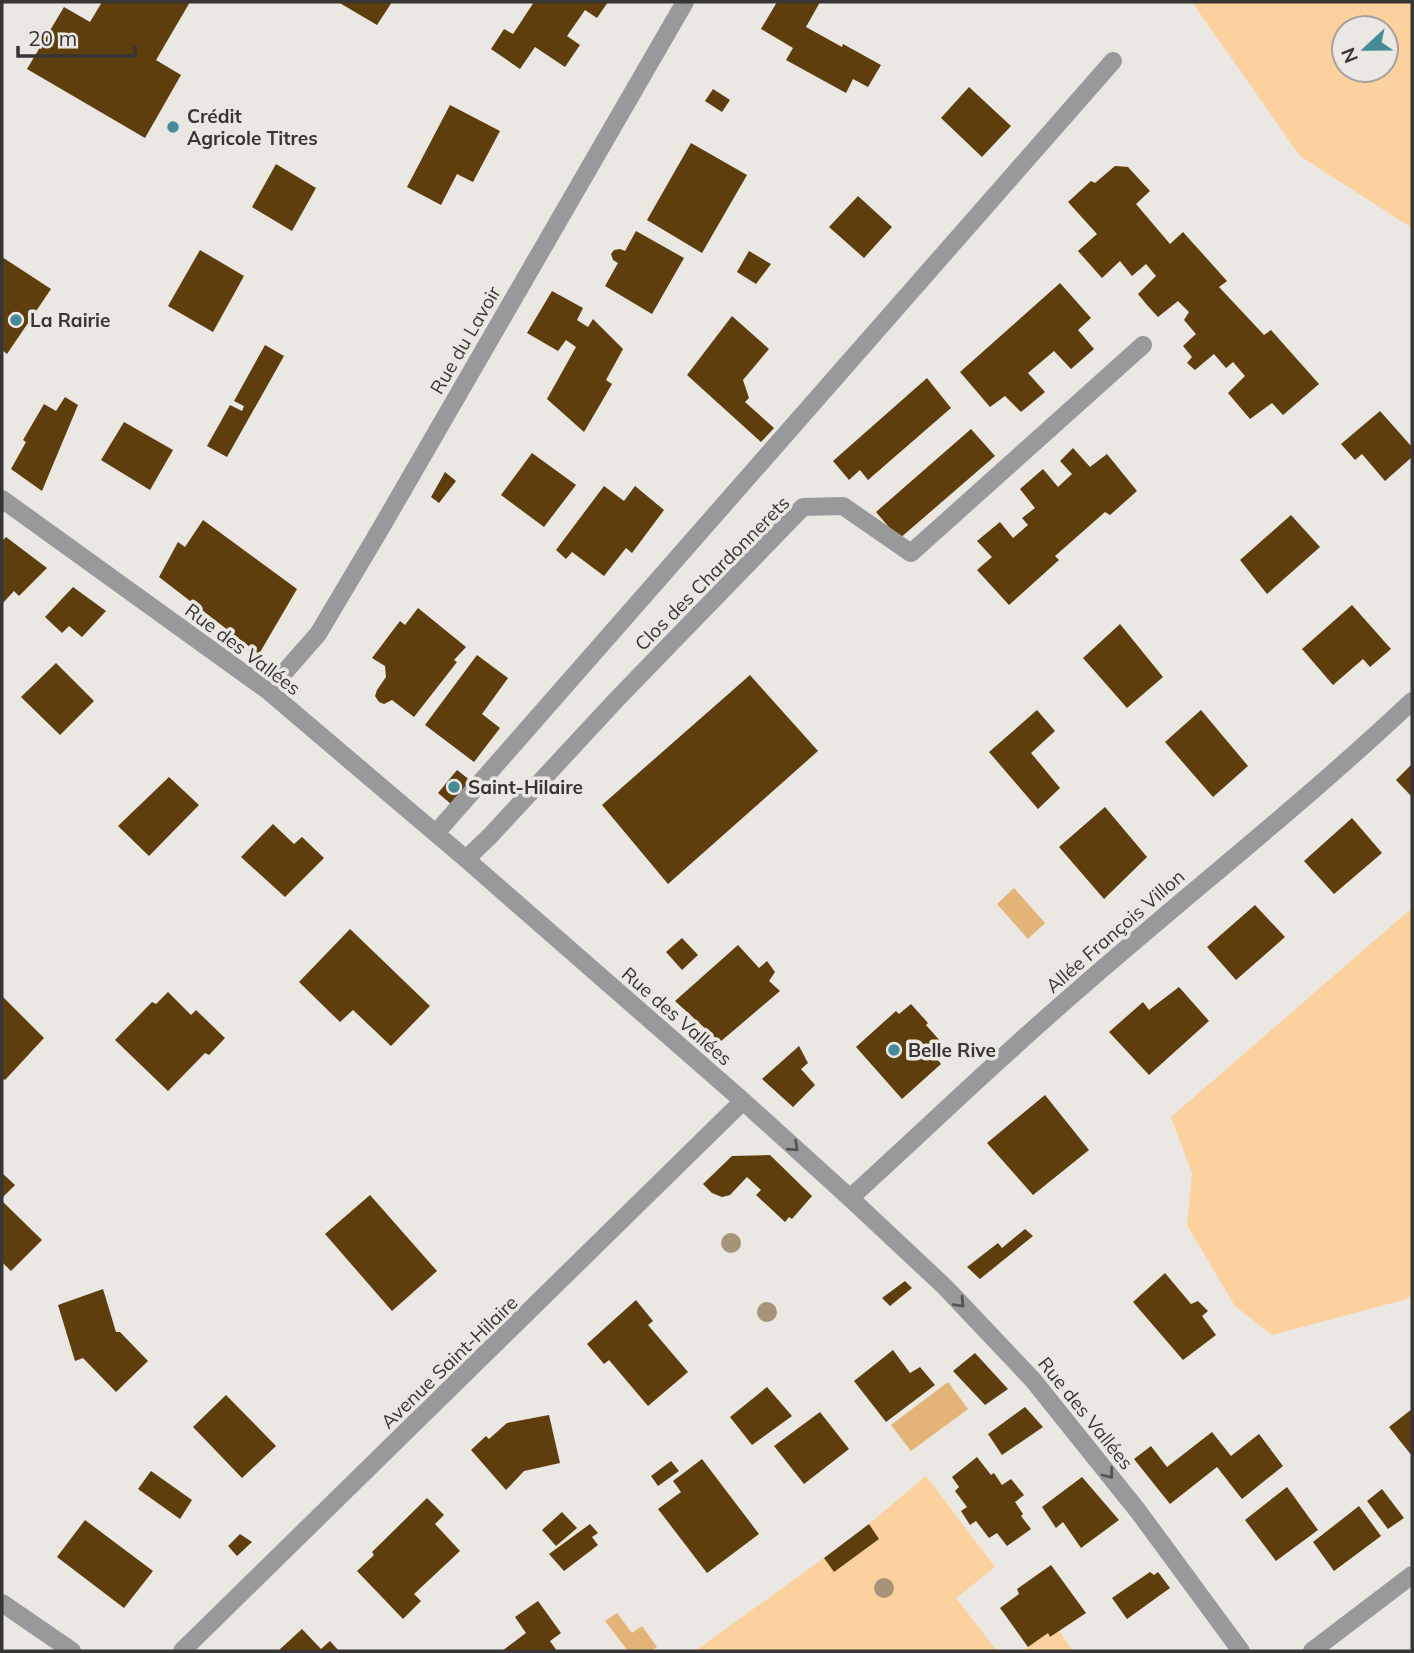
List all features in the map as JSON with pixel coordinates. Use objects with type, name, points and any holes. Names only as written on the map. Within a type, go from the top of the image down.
[{"type":"street","name":"Rue du Lavoir","points":[[267,690],[318,634],[685,2]]},
{"type":"street","points":[[436,833],[1112,61]]},
{"type":"street","name":"Clos des Chardonnerets","points":[[466,859],[803,508],[843,506],[911,553],[1143,345]]},
{"type":"street","name":"Rue des Vallées","points":[[2,499],[267,690],[436,833],[743,1101],[945,1287],[1033,1380],[1073,1427],[1241,1651]]},
{"type":"street","name":"Allée François Villon","points":[[850,1199],[1076,991],[1258,837],[1412,701]]},
{"type":"street","name":"Avenue Saint-Hilaire","points":[[182,1651],[743,1101]]},
{"type":"street","points":[[1312,1651],[1412,1576]]},
{"type":"street","points":[[2,1603],[72,1651]]},
{"type":"shaded area","points":[[1192,2],[1412,2],[1412,228],[1300,156]]},
{"type":"shaded area","points":[[1014,888],[1045,923],[1028,939],[997,904]]},
{"type":"shaded area","points":[[1412,908],[1412,1295],[1407,1299],[1272,1335],[1235,1306],[1187,1225],[1192,1173],[1171,1117]]},
{"type":"shaded area","points":[[948,1382],[968,1409],[911,1451],[891,1425]]},
{"type":"shaded area","points":[[926,1476],[995,1567],[956,1598],[997,1651],[695,1651],[824,1558],[834,1572],[879,1539],[869,1524]]},
{"type":"shaded area","points":[[617,1613],[632,1633],[642,1626],[657,1647],[651,1651],[628,1651],[605,1621]]},
{"type":"shaded area","points":[[1059,1631],[1073,1651],[1023,1651],[1048,1633],[1050,1637]]},
{"type":"building","points":[[102,2],[190,2],[156,60],[181,75],[145,138],[27,69],[64,7],[90,22]]},
{"type":"building","points":[[338,2],[392,2],[377,25]]},
{"type":"building","points":[[534,2],[608,2],[597,18],[585,10],[567,36],[580,45],[565,67],[535,47],[520,69],[491,49],[504,29],[513,34]]},
{"type":"building","points":[[777,2],[820,2],[806,27],[881,65],[868,87],[853,79],[846,93],[786,60],[793,48],[761,29]]},
{"type":"building","points":[[969,87],[1011,126],[982,157],[941,118]]},
{"type":"building","points":[[713,89],[730,100],[722,112],[705,101]]},
{"type":"building","points":[[450,105],[500,131],[473,182],[457,174],[441,205],[407,187]]},
{"type":"building","points":[[691,143],[747,175],[702,253],[647,220]]},
{"type":"building","points":[[276,164],[316,188],[292,231],[252,207]]},
{"type":"building","points":[[1115,166],[1128,167],[1150,191],[1136,204],[1170,244],[1183,232],[1227,281],[1219,287],[1264,335],[1271,330],[1319,384],[1283,415],[1272,403],[1250,419],[1228,393],[1245,376],[1233,362],[1226,368],[1214,354],[1195,370],[1187,363],[1192,357],[1183,346],[1196,334],[1184,320],[1189,312],[1178,301],[1158,317],[1147,305],[1138,294],[1156,276],[1146,264],[1132,276],[1120,261],[1102,278],[1078,251],[1097,234],[1068,202],[1091,181],[1095,183]]},
{"type":"building","points":[[858,196],[892,227],[864,258],[829,227]]},
{"type":"building","points":[[636,231],[684,258],[652,314],[605,286],[618,263],[613,260],[611,254],[614,250],[625,251]]},
{"type":"building","points":[[200,250],[244,276],[213,332],[168,306]]},
{"type":"building","points":[[749,251],[771,264],[756,284],[737,272]]},
{"type":"building","name":"La Rairie","points":[[2,257],[51,289],[7,354],[2,350]]},
{"type":"building","points":[[1060,283],[1091,318],[1078,330],[1094,349],[1071,369],[1054,351],[1028,373],[1045,392],[1021,412],[1005,396],[990,407],[960,372]]},
{"type":"building","points":[[552,291],[583,308],[577,320],[588,327],[593,319],[623,349],[606,380],[612,384],[584,432],[547,399],[576,347],[566,340],[558,351],[527,333]]},
{"type":"building","points":[[732,316],[769,349],[743,380],[749,398],[745,402],[774,428],[761,442],[687,375]]},
{"type":"building","points":[[265,345],[284,356],[227,457],[207,446],[230,405],[242,411],[244,406],[234,401]]},
{"type":"building","points":[[927,378],[951,408],[868,480],[860,470],[849,480],[833,461]]},
{"type":"building","points":[[65,397],[78,405],[42,491],[11,469],[26,442],[23,440],[44,404],[56,411]]},
{"type":"building","points":[[1380,411],[1412,447],[1412,457],[1385,481],[1362,454],[1355,460],[1341,444]]},
{"type":"building","points":[[124,422],[173,450],[150,490],[101,460]]},
{"type":"building","points":[[971,429],[995,456],[899,539],[876,512]]},
{"type":"building","points":[[1073,448],[1090,467],[1107,454],[1137,491],[1110,515],[1105,512],[1055,556],[1059,560],[1009,605],[977,570],[992,557],[977,541],[1000,522],[1013,538],[1028,525],[1022,518],[1035,508],[1020,489],[1043,469],[1058,487],[1072,474],[1060,461]]},
{"type":"building","points":[[532,453],[576,485],[544,527],[501,495]]},
{"type":"building","points":[[445,472],[456,481],[439,503],[431,497]]},
{"type":"building","points":[[604,486],[624,501],[635,486],[664,510],[632,553],[626,548],[604,576],[572,552],[566,559],[556,550]]},
{"type":"building","points":[[1291,515],[1320,547],[1267,594],[1240,560]]},
{"type":"building","points":[[203,520],[297,589],[259,654],[159,577],[178,542],[185,547]]},
{"type":"building","points":[[6,537],[47,568],[19,596],[14,591],[2,604],[2,541]]},
{"type":"building","points":[[73,587],[106,611],[82,637],[69,626],[62,633],[45,617]]},
{"type":"building","points":[[1352,605],[1391,649],[1370,667],[1363,659],[1333,685],[1302,649]]},
{"type":"building","points":[[418,608],[466,647],[414,717],[392,700],[384,704],[379,702],[375,696],[386,677],[385,666],[372,658],[400,621],[405,625]]},
{"type":"building","points":[[1120,624],[1163,677],[1127,708],[1083,658]]},
{"type":"building","points":[[477,655],[508,678],[482,714],[500,728],[474,762],[425,725]]},
{"type":"building","points":[[56,663],[94,701],[60,735],[21,697]]},
{"type":"building","points":[[750,675],[818,751],[668,884],[602,805]]},
{"type":"building","points":[[1037,710],[1055,731],[1031,753],[1060,788],[1038,809],[989,752]]},
{"type":"building","points":[[1201,710],[1248,766],[1213,797],[1165,742]]},
{"type":"building","points":[[1412,764],[1412,797],[1396,780]]},
{"type":"building","name":"Saint-Hilaire","points":[[457,770],[471,781],[451,804],[438,793]]},
{"type":"building","points":[[169,777],[199,805],[149,856],[118,826]]},
{"type":"building","points":[[1105,807],[1147,857],[1104,899],[1059,847]]},
{"type":"building","points":[[1352,818],[1382,853],[1334,894],[1304,861]]},
{"type":"building","points":[[273,824],[294,844],[302,837],[324,858],[285,897],[241,857]]},
{"type":"building","points":[[1255,905],[1285,937],[1236,980],[1207,947]]},
{"type":"building","points":[[350,929],[430,1006],[391,1046],[353,1010],[340,1022],[299,982]]},
{"type":"building","points":[[682,938],[698,955],[682,970],[666,952]]},
{"type":"building","points":[[738,945],[759,968],[767,961],[775,972],[769,981],[780,991],[720,1042],[675,1001]]},
{"type":"building","points":[[1179,987],[1209,1021],[1149,1075],[1109,1032],[1143,1002],[1149,1010]]},
{"type":"building","points":[[168,992],[191,1015],[196,1010],[225,1038],[209,1055],[205,1053],[168,1091],[115,1040],[152,1002],[156,1004]]},
{"type":"building","points":[[2,996],[44,1038],[5,1080],[2,1078]]},
{"type":"building","name":"Belle Rive","points":[[911,1004],[942,1043],[932,1053],[941,1064],[902,1099],[856,1047],[896,1011],[899,1014]]},
{"type":"building","points":[[799,1046],[808,1063],[801,1069],[815,1085],[793,1107],[762,1079]]},
{"type":"building","points":[[1045,1095],[1089,1150],[1033,1195],[987,1143]]},
{"type":"building","points":[[770,1155],[812,1196],[792,1219],[789,1217],[785,1222],[756,1195],[761,1190],[747,1177],[730,1195],[722,1197],[712,1193],[703,1184],[732,1156]]},
{"type":"building","points":[[2,1173],[15,1185],[2,1198]]},
{"type":"building","points":[[370,1195],[437,1271],[392,1311],[325,1234]]},
{"type":"building","points":[[2,1201],[42,1240],[11,1271],[2,1262]]},
{"type":"building","points":[[1025,1229],[1033,1236],[980,1279],[967,1267],[998,1243],[1002,1248]]},
{"type":"building","points":[[1165,1273],[1191,1304],[1198,1301],[1208,1311],[1202,1316],[1216,1335],[1183,1360],[1133,1302]]},
{"type":"building","points":[[905,1281],[912,1288],[890,1306],[882,1298]]},
{"type":"building","points":[[103,1289],[116,1332],[120,1332],[148,1361],[116,1392],[83,1358],[75,1361],[58,1305]]},
{"type":"building","points":[[636,1300],[653,1321],[648,1325],[688,1372],[648,1406],[609,1360],[604,1364],[587,1344]]},
{"type":"building","points":[[893,1350],[910,1373],[920,1367],[935,1385],[886,1422],[854,1381]]},
{"type":"building","points":[[975,1353],[1008,1389],[985,1405],[953,1371]]},
{"type":"building","points":[[767,1387],[792,1416],[752,1445],[730,1417]]},
{"type":"building","points":[[226,1395],[276,1446],[242,1478],[193,1427]]},
{"type":"building","points":[[1025,1407],[1043,1427],[1002,1455],[988,1434]]},
{"type":"building","points":[[1412,1409],[1412,1456],[1389,1427]]},
{"type":"building","points":[[820,1412],[849,1449],[804,1484],[774,1446]]},
{"type":"building","points":[[549,1415],[560,1463],[524,1471],[506,1490],[471,1450],[486,1436],[489,1439],[507,1423]]},
{"type":"building","points":[[1212,1432],[1231,1456],[1259,1434],[1283,1466],[1242,1499],[1217,1467],[1170,1504],[1134,1459],[1151,1446],[1167,1467]]},
{"type":"building","points":[[977,1457],[1002,1485],[1011,1479],[1024,1495],[1015,1502],[1031,1529],[1007,1546],[997,1533],[989,1538],[976,1521],[970,1525],[961,1511],[967,1507],[955,1491],[959,1487],[952,1477]]},
{"type":"building","points":[[702,1459],[759,1534],[707,1573],[658,1509],[681,1492],[673,1481]]},
{"type":"building","points":[[671,1461],[679,1471],[658,1486],[651,1476]]},
{"type":"building","points":[[151,1471],[192,1500],[180,1519],[138,1489]]},
{"type":"building","points":[[1082,1477],[1119,1520],[1081,1548],[1063,1522],[1056,1528],[1042,1507]]},
{"type":"building","points":[[1287,1487],[1318,1530],[1276,1561],[1245,1520]]},
{"type":"building","points":[[1382,1489],[1404,1518],[1388,1529],[1367,1501]]},
{"type":"building","points":[[427,1498],[444,1515],[435,1524],[460,1551],[414,1594],[421,1601],[403,1619],[357,1571],[374,1555],[372,1552]]},
{"type":"building","points":[[1359,1506],[1381,1536],[1334,1571],[1313,1542]]},
{"type":"building","points":[[562,1512],[577,1528],[556,1546],[542,1530]]},
{"type":"building","points":[[85,1520],[153,1571],[124,1608],[57,1557]]},
{"type":"building","points":[[590,1524],[598,1533],[592,1537],[598,1545],[564,1571],[549,1554]]},
{"type":"building","points":[[869,1524],[879,1539],[834,1572],[824,1558]]},
{"type":"building","points":[[240,1534],[252,1542],[237,1556],[228,1546]]},
{"type":"building","points":[[1051,1565],[1086,1613],[1050,1637],[1048,1633],[1028,1647],[1000,1608],[1019,1594],[1017,1589]]},
{"type":"building","points":[[1150,1572],[1154,1575],[1158,1572],[1170,1588],[1127,1619],[1112,1598]]},
{"type":"building","points":[[538,1601],[561,1633],[550,1641],[557,1651],[502,1651],[526,1633],[515,1617]]},
{"type":"building","points":[[302,1629],[321,1649],[330,1641],[339,1651],[278,1651]]},
{"type":"place","name":"Crédit Agricole Titres","points":[[173,127]]},
{"type":"place","name":"La Rairie","points":[[16,320]]},
{"type":"place","name":"Saint-Hilaire","points":[[454,787]]},
{"type":"place","name":"Belle Rive","points":[[894,1050]]}]
